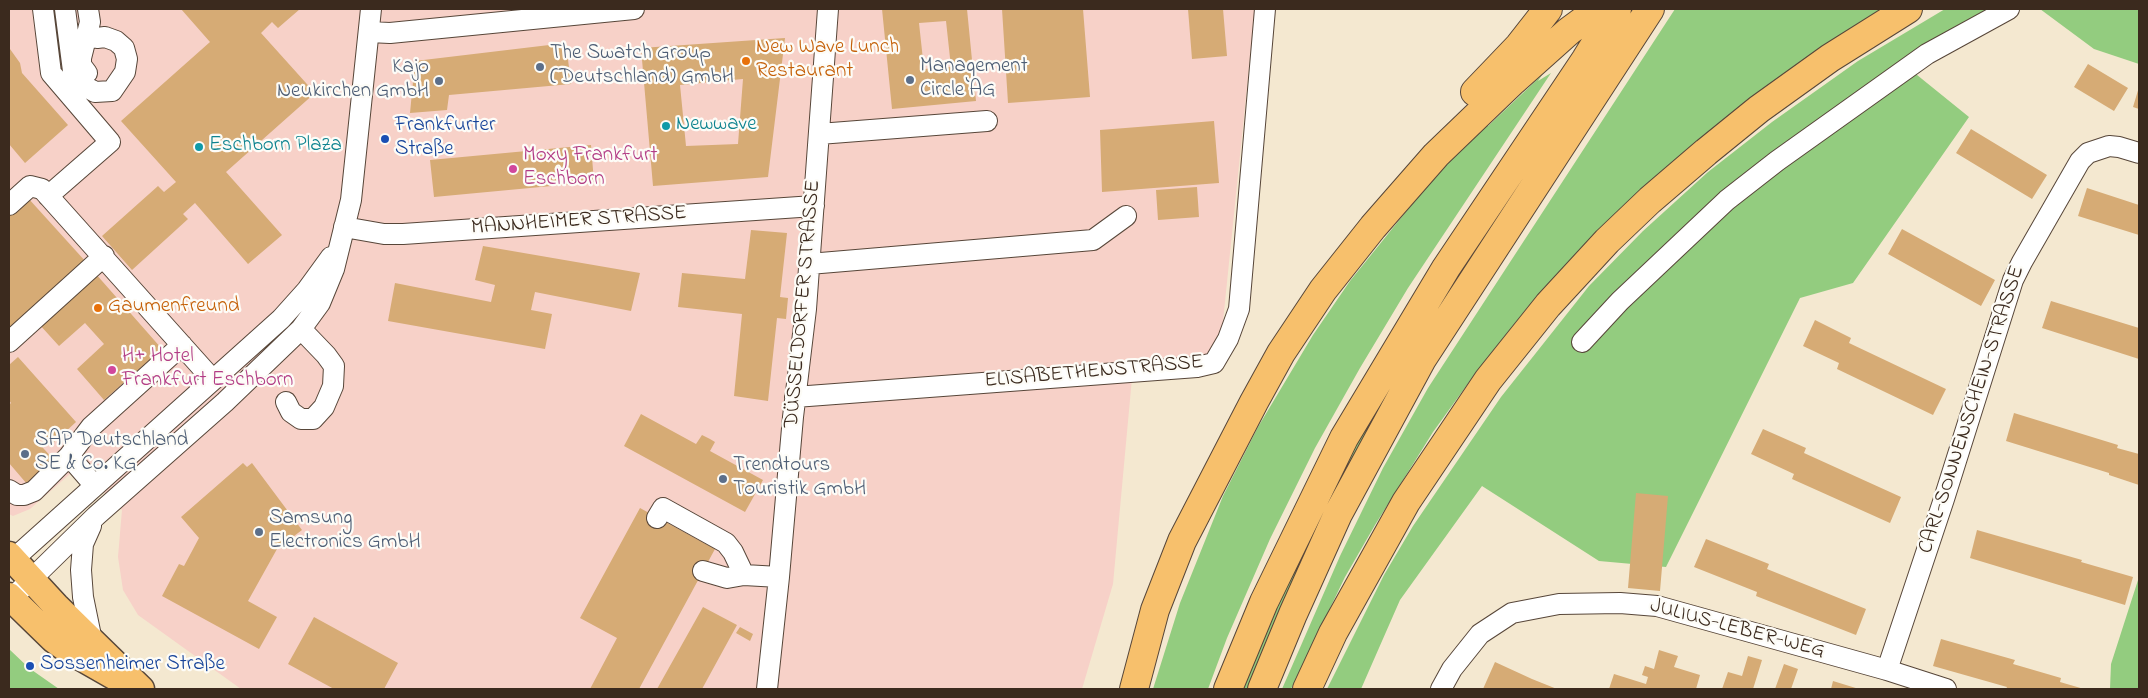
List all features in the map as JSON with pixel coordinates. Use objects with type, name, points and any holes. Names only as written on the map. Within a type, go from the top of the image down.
[{"type":"highway","points":[[1134,689],[1156,610],[1182,541],[1281,354],[1385,191],[1519,46],[1548,9]]},
{"type":"highway","points":[[1323,290],[1373,227],[1436,155],[1506,86],[1568,31],[1599,9]]},
{"type":"highway","points":[[1228,689],[1264,602],[1344,438],[1446,268],[1586,59],[1617,9]]},
{"type":"highway","points":[[1262,689],[1338,514],[1422,359],[1650,9]]},
{"type":"highway","points":[[1307,689],[1333,632],[1406,502],[1488,380],[1548,305],[1607,241],[1650,200],[1706,152],[1759,109],[1830,58],[1908,9]]},
{"type":"main road","points":[[10,559],[141,689]]},
{"type":"main road","points":[[10,598],[68,650],[141,689]]},
{"type":"street","points":[[43,9],[51,73],[110,142],[48,196]]},
{"type":"street","points":[[55,9],[63,72],[84,98],[93,101],[126,72],[127,59],[124,48],[116,41],[92,34],[81,26],[78,9]]},
{"type":"street","points":[[65,9],[73,71],[88,88],[95,92],[112,86]]},
{"type":"street","points":[[88,9],[92,34]]},
{"type":"street","points":[[10,598],[96,516],[225,402],[311,319],[326,292],[334,269],[354,179],[370,9]]},
{"type":"street","points":[[369,32],[390,33],[634,9]]},
{"type":"street","name":"DÜSSELDORFER STRASSE","points":[[767,689],[780,577],[795,397],[804,327],[828,9]]},
{"type":"street","name":"ELISABETHENSTRASSE","points":[[795,397],[1197,367],[1214,363],[1228,339],[1239,310],[1265,9]]},
{"type":"street","points":[[1582,342],[1620,301],[1727,200],[1777,161],[1926,54],[2009,9]]},
{"type":"street","points":[[92,34],[87,38],[81,58],[81,65],[94,79],[112,86]]},
{"type":"street","points":[[819,134],[987,121]]},
{"type":"street","name":"CARL-SONNENSCHEIN-STRASSE","points":[[1887,670],[1944,499],[2013,280],[2080,161],[2088,153],[2109,146],[2139,153]]},
{"type":"street","points":[[9,205],[30,186],[42,189],[75,239],[104,256],[213,380]]},
{"type":"street","name":"MANNHEIMER STRASSE","points":[[343,232],[404,234],[814,206]]},
{"type":"street","points":[[809,264],[1092,240],[1126,216]]},
{"type":"street","points":[[10,559],[95,486],[281,319],[322,270],[343,232]]},
{"type":"street","points":[[9,342],[104,256]]},
{"type":"street","points":[[286,402],[290,412],[301,419],[313,419],[324,407],[333,386],[334,366],[326,355],[301,330]]},
{"type":"street","points":[[9,490],[17,495],[24,495],[34,491],[69,456],[91,427],[182,345]]},
{"type":"street","points":[[69,456],[95,486]]},
{"type":"street","points":[[658,518],[663,508],[726,543],[733,552],[744,576]]},
{"type":"street","points":[[92,641],[81,580],[81,556],[83,544],[96,516]]},
{"type":"street","points":[[703,571],[727,578],[744,576],[780,577]]},
{"type":"street","name":"JULIUS-LEBER-WEG","points":[[1442,689],[1452,669],[1480,634],[1512,613],[1559,604],[1620,603],[1657,606],[1887,670]]},
{"type":"street","points":[[1887,670],[1946,689]]},
{"type":"shaded area","points":[[9,9],[1255,9],[1218,370],[1132,378],[1113,584],[1082,689],[241,689],[138,615],[123,590],[118,557],[122,510],[78,467],[30,509],[13,516],[9,514]]},
{"type":"green space","points":[[1675,9],[1883,9],[1798,65],[1616,215],[1573,257],[1527,308],[1477,371],[1433,432],[1345,577],[1291,689],[1282,689],[1340,556],[1383,468],[1428,388]]},
{"type":"green space","points":[[1945,9],[1990,9],[1901,62],[1969,117],[1853,283],[1800,298],[1666,567],[1599,561],[1482,486],[1400,600],[1361,689],[1327,689],[1384,575],[1413,526],[1501,397],[1589,286],[1643,231],[1708,172],[1772,122],[1858,61]]},
{"type":"green space","points":[[2040,9],[2139,9],[2139,64],[2094,49]]},
{"type":"green space","points":[[1611,39],[1334,494],[1292,582],[1248,689],[1242,689],[1271,615],[1341,469],[1425,322]]},
{"type":"green space","points":[[1551,73],[1408,288],[1315,448],[1270,539],[1227,638],[1208,689],[1153,689],[1180,603],[1223,496],[1258,427],[1313,335],[1350,281],[1434,177],[1487,122],[1488,126],[1542,75],[1538,81]]},
{"type":"green space","points":[[2139,577],[2139,689],[2110,689],[2111,664]]},
{"type":"green space","points":[[9,649],[29,668],[59,689],[9,689]]},
{"type":"building","name":"Eschborn Plaza","points":[[181,9],[300,9],[278,28],[272,22],[261,33],[315,93],[226,172],[282,235],[248,264],[195,203],[183,214],[188,219],[132,270],[102,236],[158,186],[164,192],[176,182],[121,121],[210,42]]},
{"type":"building","points":[[882,9],[967,9],[976,101],[892,109]],"holes":[[[946,21],[951,67],[924,69],[919,23]]]},
{"type":"building","points":[[1002,9],[1083,9],[1090,97],[1008,103]]},
{"type":"building","points":[[1188,9],[1223,9],[1227,56],[1192,59]]},
{"type":"building","name":"Newwave","points":[[785,38],[768,177],[653,186],[641,48]],"holes":[[[743,79],[738,144],[686,146],[680,85]]]},
{"type":"building","points":[[566,43],[571,84],[449,95],[447,110],[410,113],[415,61]]},
{"type":"building","points":[[10,49],[20,63],[22,73],[68,125],[25,163],[9,144]]},
{"type":"building","points":[[2088,64],[2128,88],[2114,111],[2074,87]]},
{"type":"building","points":[[2139,87],[2139,109],[2133,107]]},
{"type":"building","points":[[1214,121],[1219,183],[1102,192],[1100,130]]},
{"type":"building","points":[[1971,129],[2047,175],[2032,199],[1956,153]]},
{"type":"building","points":[[591,145],[594,182],[434,197],[430,160]]},
{"type":"building","points":[[1197,187],[1199,217],[1158,220],[1156,190]]},
{"type":"building","points":[[2087,188],[2139,205],[2139,235],[2078,216]]},
{"type":"building","points":[[28,198],[86,262],[9,331],[9,215]]},
{"type":"building","points":[[1902,229],[1995,280],[1981,306],[1888,254]]},
{"type":"building","points":[[751,230],[787,233],[780,297],[788,298],[786,319],[777,318],[768,401],[734,396],[742,314],[678,307],[682,273],[745,279]]},
{"type":"building","points":[[483,246],[640,273],[631,311],[535,292],[531,310],[552,314],[545,349],[388,321],[395,283],[491,302],[495,285],[475,280]]},
{"type":"building","points":[[95,273],[162,349],[104,400],[77,369],[104,344],[85,323],[59,346],[39,324]]},
{"type":"building","points":[[2051,301],[2139,328],[2139,359],[2042,328]]},
{"type":"building","points":[[1815,320],[1851,338],[1849,343],[1946,389],[1933,415],[1837,369],[1839,363],[1803,346]]},
{"type":"building","points":[[18,357],[76,422],[50,446],[39,434],[34,438],[54,460],[27,484],[9,463],[9,405],[11,403],[9,400],[9,365]]},
{"type":"building","points":[[2014,413],[2118,445],[2117,448],[2139,454],[2139,485],[2109,475],[2109,473],[2006,441]]},
{"type":"building","points":[[641,414],[696,444],[702,435],[710,439],[715,442],[710,451],[763,480],[745,512],[624,446]]},
{"type":"building","points":[[1763,429],[1806,448],[1804,453],[1901,497],[1890,523],[1792,479],[1794,474],[1751,454]]},
{"type":"building","points":[[243,463],[247,467],[252,463],[302,530],[277,549],[248,601],[277,617],[259,649],[162,596],[179,564],[184,566],[199,538],[181,517]]},
{"type":"building","points":[[1636,493],[1668,496],[1660,591],[1628,588]]},
{"type":"building","points":[[640,508],[715,549],[639,689],[590,689],[617,638],[580,618]]},
{"type":"building","points":[[1977,530],[2082,560],[2081,562],[2133,577],[2125,605],[1970,558]]},
{"type":"building","points":[[1706,539],[1769,564],[1767,569],[1866,609],[1856,635],[1756,596],[1757,592],[1694,567]]},
{"type":"building","points":[[703,607],[737,625],[702,689],[657,689]]},
{"type":"building","points":[[314,617],[398,663],[384,689],[334,689],[288,664]]},
{"type":"building","points":[[740,627],[753,634],[750,641],[736,633]]},
{"type":"building","points":[[1941,639],[2015,660],[2013,664],[2061,678],[2060,682],[2084,689],[2006,689],[2007,687],[1933,666]]},
{"type":"building","points":[[1659,650],[1678,656],[1674,667],[1700,675],[1696,689],[1609,689],[1614,674],[1646,684],[1648,677],[1642,675],[1645,666],[1654,669]]},
{"type":"building","points":[[1748,656],[1762,660],[1753,689],[1722,689],[1728,672],[1742,676]]},
{"type":"building","points":[[1495,662],[1532,679],[1557,689],[1483,689]]},
{"type":"building","points":[[1784,664],[1798,669],[1791,689],[1775,689]]},
{"type":"building","points":[[1833,681],[1859,689],[1831,689]]},
{"type":"place","name":"New Wave Lunch Restaurant","points":[[746,61]]},
{"type":"place","name":"The Swatch Group (Deutschland) GmbH","points":[[540,67]]},
{"type":"place","name":"Management Circle AG","points":[[910,80]]},
{"type":"place","name":"Kajo Neukirchen GmbH","points":[[439,81]]},
{"type":"place","name":"Newwave","points":[[666,126]]},
{"type":"place","name":"Frankfurter Straße","points":[[385,139]]},
{"type":"place","name":"Eschborn Plaza","points":[[199,147]]},
{"type":"place","name":"Moxy Frankfurt Eschborn","points":[[513,169]]},
{"type":"place","name":"Gaumenfreund","points":[[98,308]]},
{"type":"place","name":"H+ Hotel Frankfurt Eschborn","points":[[112,370]]},
{"type":"place","name":"SAP Deutschland SE & Co. KG","points":[[25,454]]},
{"type":"place","name":"Trendtours Touristik GmbH","points":[[723,479]]},
{"type":"place","name":"Samsung Electronics GmbH","points":[[259,532]]},
{"type":"place","name":"Sossenheimer Straße","points":[[30,666]]}]
